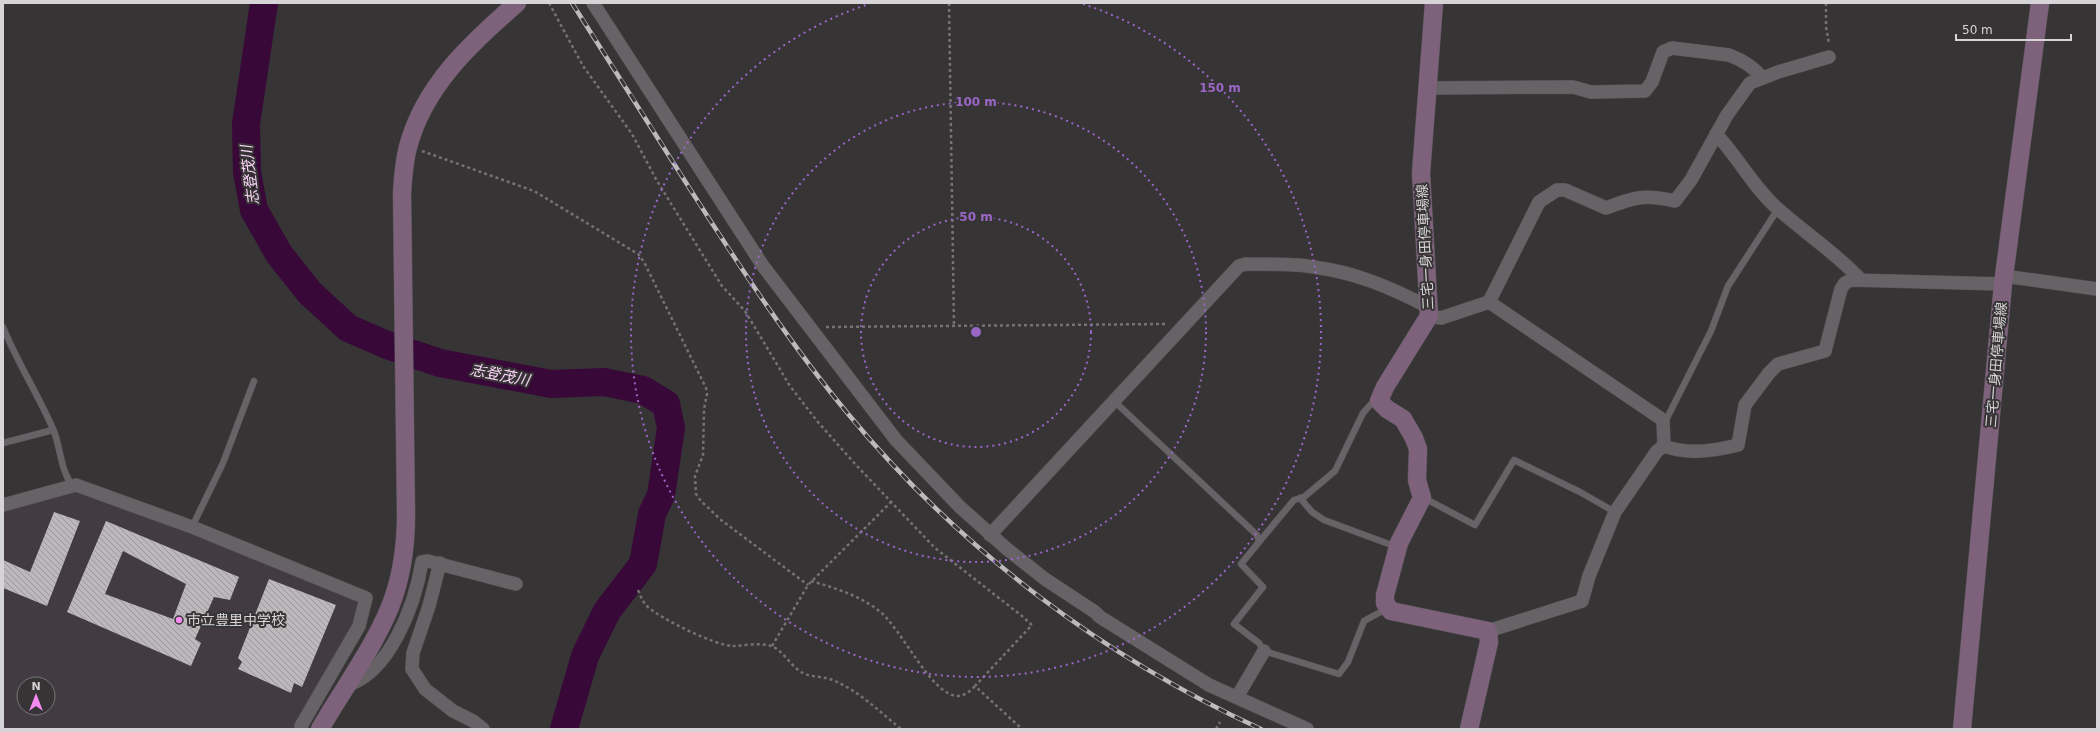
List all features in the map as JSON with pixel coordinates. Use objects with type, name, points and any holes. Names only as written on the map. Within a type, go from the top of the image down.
[{"type":"main road","points":[[320,729],[387,613],[394,596],[402,564],[406,514],[405,314],[402,192],[408,147],[424,106],[454,62],[517,3]]},
{"type":"main road","name":"三宅一身田停車場線","points":[[1379,401],[1385,387],[1428,312],[1421,173],[1434,3]]},
{"type":"main road","name":"三宅一身田停車場線","points":[[1962,729],[2004,280],[2040,3]]},
{"type":"main road","points":[[1379,401],[1387,409],[1403,419],[1414,438],[1418,449],[1418,480],[1422,498],[1398,548],[1385,595],[1387,608],[1391,611],[1488,631],[1489,642],[1469,729]]},
{"type":"street","points":[[593,3],[763,266],[896,440],[960,507],[990,535],[1045,579],[1095,612],[1100,617],[1198,679],[1307,729]]},
{"type":"street","points":[[1427,88],[1573,87],[1591,92],[1640,92],[1650,86],[1662,52],[1672,48],[1729,55],[1744,62],[1756,71],[1762,78]]},
{"type":"street","points":[[990,535],[1239,266],[1246,264],[1312,266],[1374,281],[1395,289],[1428,312],[1441,318],[1489,302],[1539,202],[1557,190],[1565,190],[1606,208],[1638,197],[1653,196],[1674,201],[1690,180],[1736,101],[1750,83],[1829,57]]},
{"type":"street","points":[[1716,134],[1762,194],[1778,209],[1844,262],[1861,280]]},
{"type":"street","points":[[1664,446],[1677,451],[1715,450],[1738,445],[1745,405],[1778,364],[1825,351],[1841,289],[1845,283],[1851,280],[2004,280],[2097,289]]},
{"type":"street","points":[[1489,302],[1663,420],[1664,446]]},
{"type":"street","points":[[1488,631],[1582,601],[1589,576],[1615,512],[1657,451],[1664,446]]},
{"type":"street","points":[[3,505],[76,485],[192,526],[366,598],[359,626],[301,726],[302,729]]},
{"type":"street","points":[[345,686],[358,682],[368,675],[394,641],[414,596],[422,562],[428,561],[516,584]]},
{"type":"street","points":[[440,564],[429,606],[413,653],[412,668],[418,680],[431,694],[453,711],[473,721],[483,729]]},
{"type":"street","points":[[1237,697],[1264,651]]},
{"type":"lane","points":[[1663,420],[1667,418],[1711,331],[1728,286],[1778,209]]},
{"type":"lane","points":[[3,327],[13,353],[53,430],[60,448],[67,479],[73,486]]},
{"type":"lane","points":[[192,526],[223,463],[254,381]]},
{"type":"lane","points":[[1114,401],[1257,535],[1260,542]]},
{"type":"lane","points":[[1379,401],[1370,404],[1363,413],[1335,471],[1323,483],[1300,498],[1294,500],[1241,564],[1263,587],[1234,624],[1260,642],[1264,651],[1339,674],[1348,662],[1364,621],[1387,608]]},
{"type":"lane","points":[[3,444],[53,430]]},
{"type":"lane","points":[[1422,498],[1475,526],[1514,460],[1580,492],[1615,512]]},
{"type":"lane","points":[[1300,498],[1312,512],[1324,520],[1398,548]]},
{"type":"path","points":[[549,3],[582,66],[632,134],[657,181],[722,286],[749,317],[790,386],[852,460],[935,548],[1032,625],[976,686],[965,694],[958,696],[942,690],[926,671],[893,624],[878,610],[843,590],[811,581]]},
{"type":"path","points":[[949,3],[954,326]]},
{"type":"path","points":[[1826,3],[1829,57]]},
{"type":"path","points":[[408,147],[534,192],[638,254],[644,262],[706,388],[707,394],[704,409],[703,455],[695,476],[696,494],[701,501],[721,520],[808,585]]},
{"type":"path","points":[[809,327],[1184,324]]},
{"type":"path","points":[[772,646],[811,581],[892,501]]},
{"type":"path","points":[[638,590],[641,599],[655,612],[701,636],[731,646],[764,644],[772,646],[795,669],[811,676],[825,677],[834,680],[854,691],[901,729]]},
{"type":"path","points":[[976,686],[1022,729]]},
{"type":"path","points":[[1216,729],[1220,722]]},
{"type":"shaded area","name":"市立豊里中学校","points":[[68,493],[82,493],[240,551],[354,598],[359,608],[351,632],[306,706],[294,729],[3,729],[3,510]]},
{"type":"building","points":[[54,512],[80,521],[47,606],[3,588],[3,560],[30,572]]},
{"type":"building","points":[[106,521],[239,577],[230,600],[214,597],[195,639],[201,643],[191,666],[67,612]],"holes":[[[123,551],[186,584],[173,619],[105,594]]]},
{"type":"building","points":[[269,579],[336,605],[302,687],[294,683],[291,693],[238,669],[242,662],[238,658]]},
{"type":"waterway","name":"志登茂川","points":[[264,3],[246,124],[247,172],[254,210],[279,254],[310,293],[348,328],[387,345],[440,363],[551,384],[604,382],[643,390],[666,404],[671,428],[661,495],[652,514],[643,564],[607,611],[585,656],[564,729]]},
{"type":"railway","points":[[572,3],[766,305],[827,388],[892,464],[938,510],[986,554],[1037,595],[1090,633],[1146,668],[1202,700],[1261,729]]},
{"type":"place","name":"市立豊里中学校","points":[[179,620]]}]
